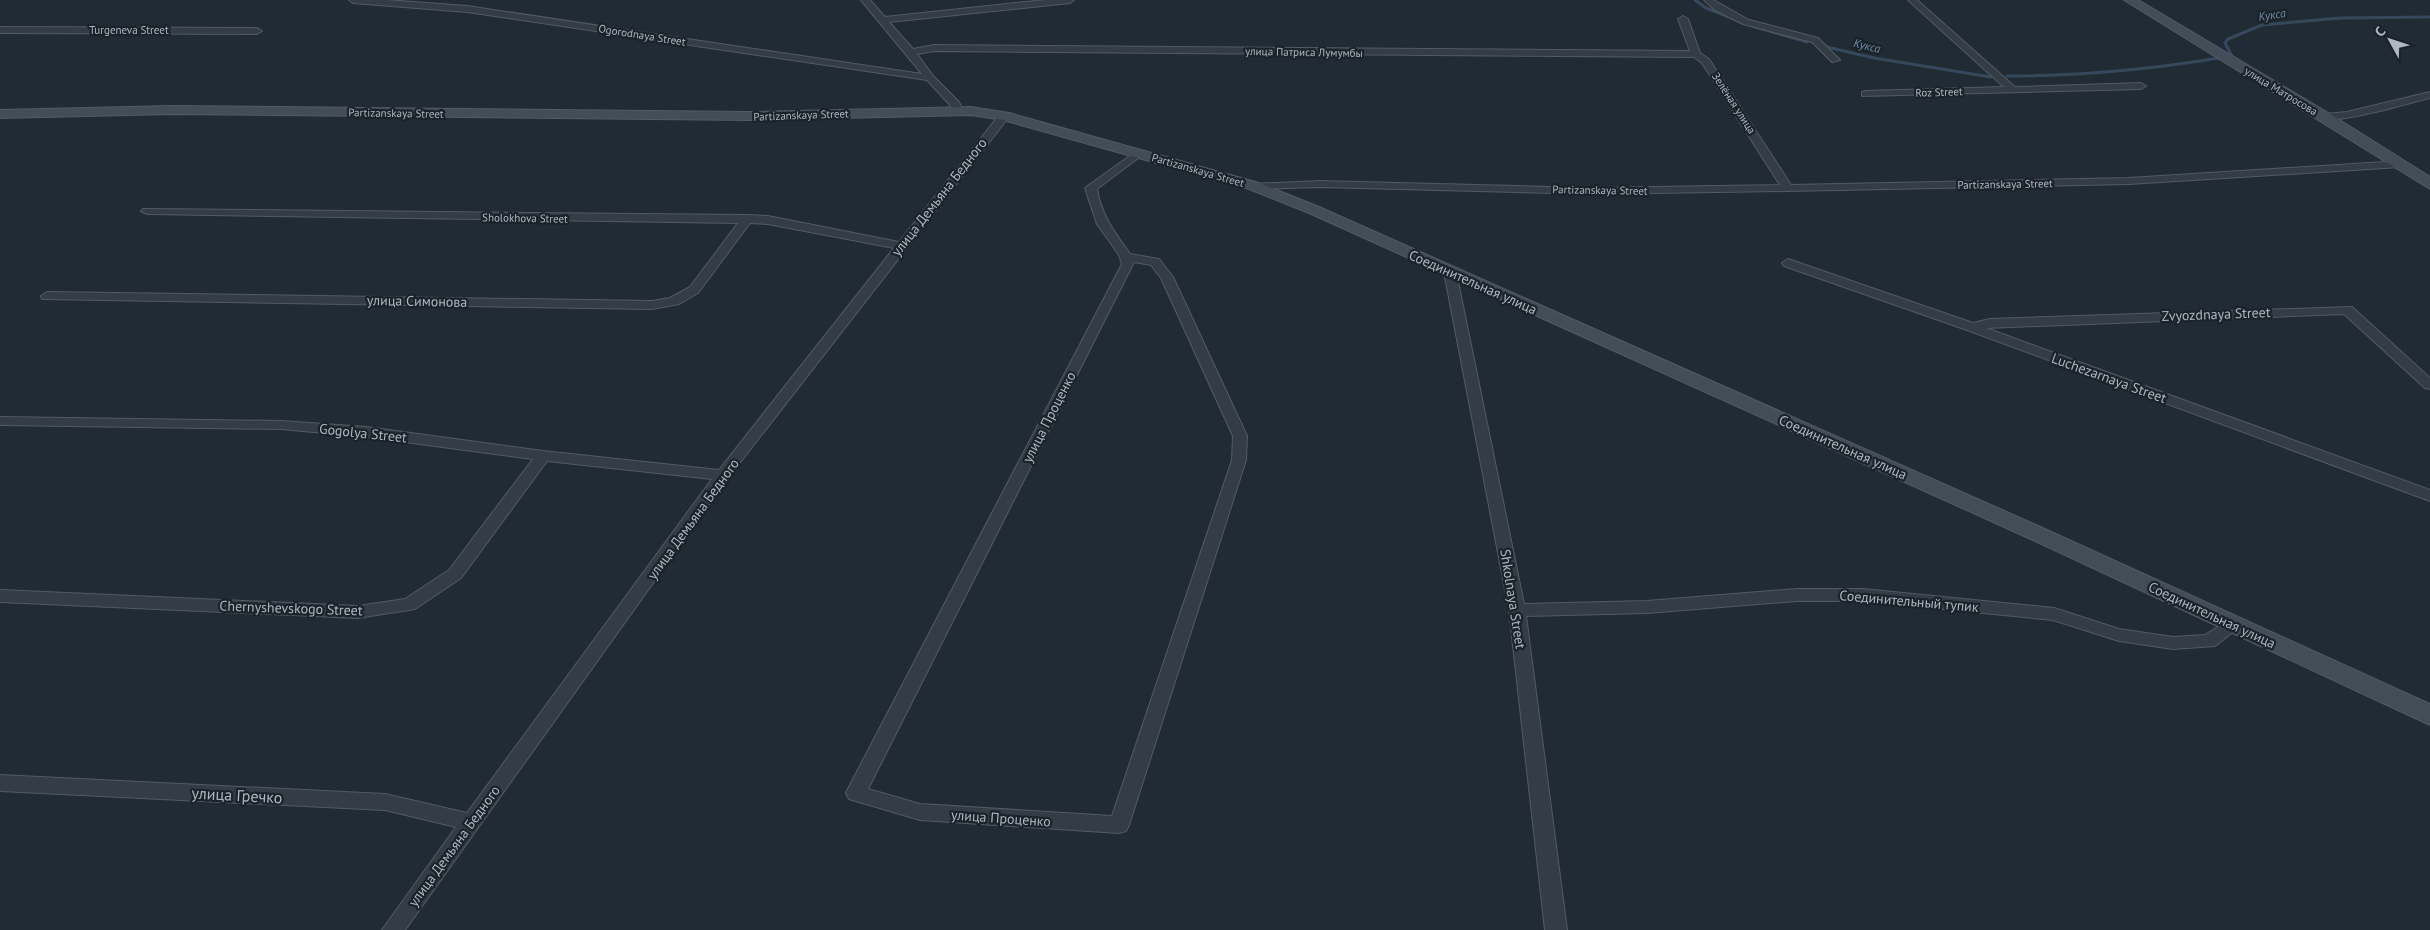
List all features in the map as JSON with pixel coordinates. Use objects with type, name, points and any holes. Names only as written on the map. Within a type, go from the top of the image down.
[{"type":"street","name":"Ogorodnaya Street","points":[[353,0],[467,9],[930,78]]},
{"type":"street","points":[[865,0],[911,52],[930,78],[955,104],[958,111]]},
{"type":"street","points":[[881,20],[1070,0]]},
{"type":"street","points":[[1708,0],[1718,8],[1746,22],[1815,40],[1835,60]]},
{"type":"street","points":[[1912,0],[2012,89]]},
{"type":"street","name":"улица Матросова","points":[[2130,0],[2325,117],[2430,184]]},
{"type":"street","name":"Зелёная улица","points":[[1683,19],[1696,54],[1706,60],[1788,188]]},
{"type":"street","name":"Turgeneva Street","points":[[0,30],[257,30]]},
{"type":"street","name":"улица Патриса Лумумбы","points":[[911,52],[934,48],[1696,54]]},
{"type":"street","name":"Roz Street","points":[[1866,94],[2141,86]]},
{"type":"street","points":[[2325,117],[2347,115],[2430,96]]},
{"type":"street","name":"Partizanskaya Street","points":[[0,114],[182,110],[750,116],[958,111],[1004,116],[1254,186],[1320,184],[1590,191],[1788,188],[2129,181],[2400,164]]},
{"type":"street","name":"улица Демьяна Бедного","points":[[393,930],[724,476],[900,246],[1004,116]]},
{"type":"street","points":[[1126,256],[1114,242],[1092,199],[1091,188],[1138,152]]},
{"type":"street","name":"Соединительная улица","points":[[1254,186],[1314,210],[2029,530],[2430,715]]},
{"type":"street","name":"Sholokhova Street","points":[[146,211],[747,219],[768,220],[900,246]]},
{"type":"street","name":"улица Симонова","points":[[47,296],[652,305],[674,301],[694,290],[747,219]]},
{"type":"street","name":"улица Проценко","points":[[1126,256],[1155,262],[1167,277],[1240,436],[1240,460],[1119,825],[920,812],[856,793],[1128,264],[1126,256]]},
{"type":"street","name":"Luchezarnaya Street","points":[[1788,263],[1972,327],[2430,496]]},
{"type":"street","name":"Shkolnaya Street","points":[[1450,272],[1517,610],[1556,930]]},
{"type":"street","name":"Zvyozdnaya Street","points":[[1972,327],[1990,323],[2347,310],[2430,386]]},
{"type":"street","name":"Gogolya Street","points":[[0,421],[282,425],[367,432],[543,456],[724,476]]},
{"type":"street","name":"Chernyshevskogo Street","points":[[0,596],[358,612],[409,606],[455,574],[543,456]]},
{"type":"street","name":"Соединительный тупик","points":[[1517,610],[1647,607],[1797,595],[1863,595],[2054,614],[2119,635],[2173,643],[2209,642],[2232,624]]},
{"type":"street","name":"улица Гречко","points":[[0,783],[385,802],[472,822]]},
{"type":"waterway","name":"Кукса","points":[[1695,0],[1706,8],[1739,21]]},
{"type":"waterway","name":"Кукса","points":[[2232,56],[2225,43],[2228,39],[2262,25],[2340,18],[2430,17]]},
{"type":"waterway","name":"Кукса","points":[[1752,26],[1807,42]]},
{"type":"waterway","name":"Кукса","points":[[1827,47],[1874,58],[1991,77]]},
{"type":"waterway","name":"Кукса","points":[[2007,76],[2113,72],[2219,58]]}]
